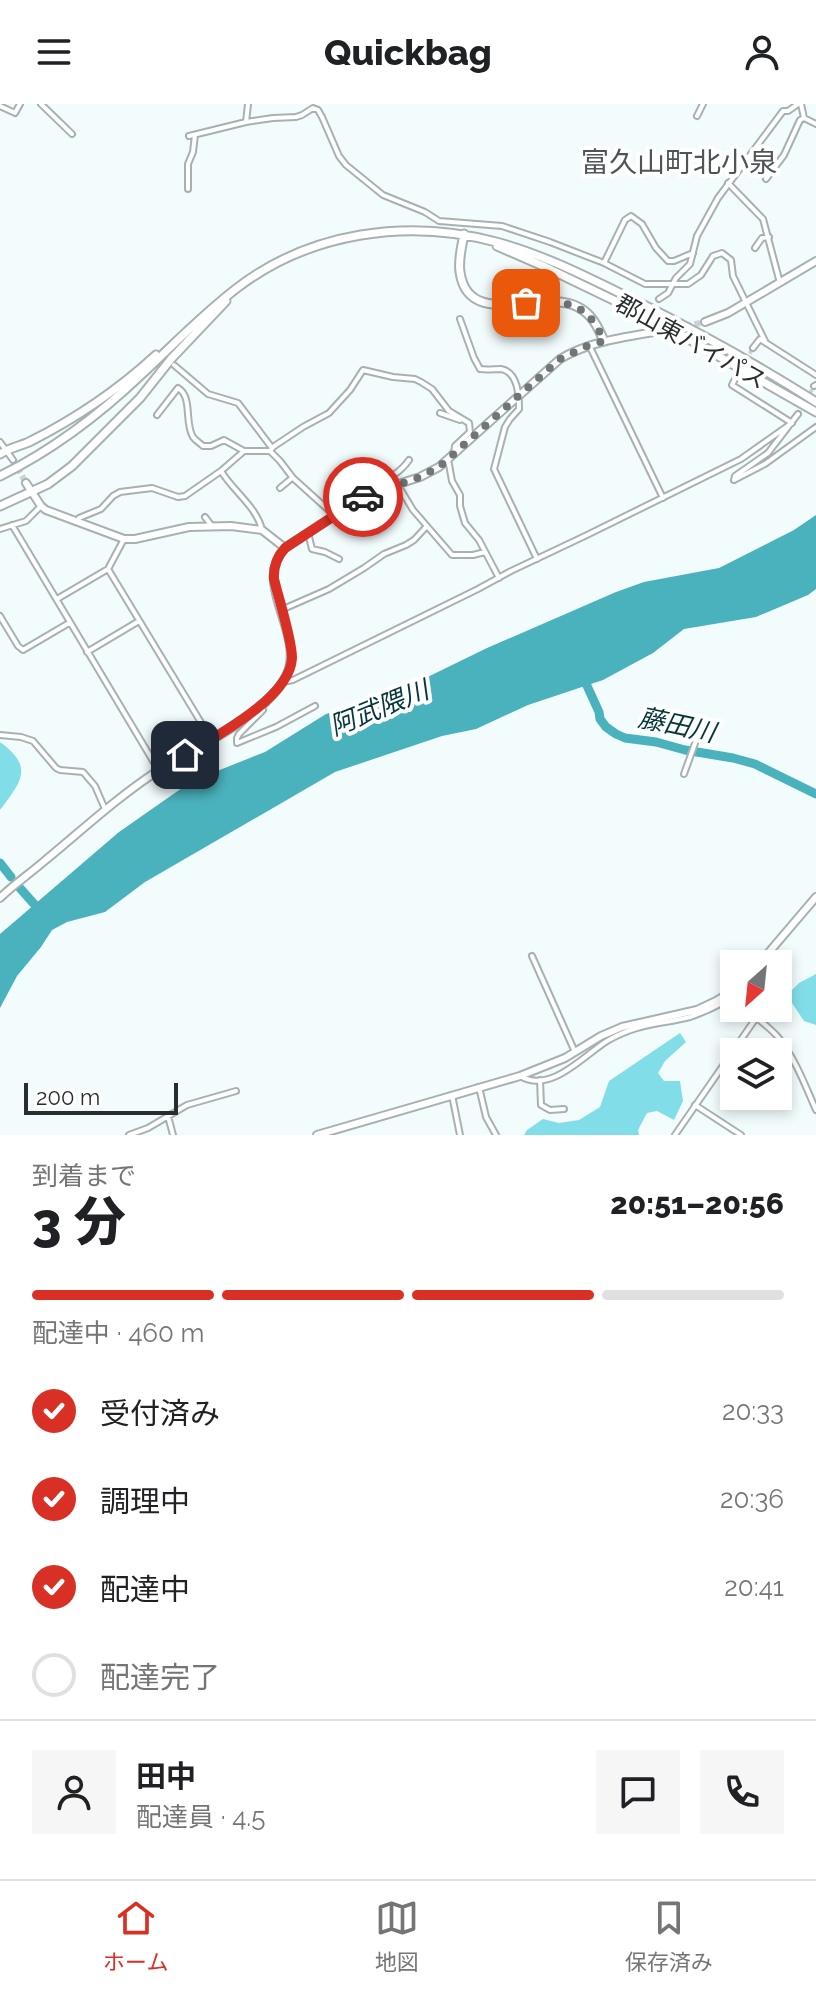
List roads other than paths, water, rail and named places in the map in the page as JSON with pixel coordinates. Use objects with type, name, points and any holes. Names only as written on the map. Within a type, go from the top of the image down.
[{"type":"highway","name":"郡山東バイパス","points":[[0,476],[71,435],[115,399],[224,297],[265,269],[337,240],[380,232],[409,230],[521,249],[612,289],[714,342],[816,402]]},
{"type":"highway","name":"郡山東バイパス","points":[[464,237],[494,245],[608,297],[708,349],[816,412]]},
{"type":"highway","points":[[464,237],[460,275],[475,297],[498,306],[555,301],[573,304],[598,326],[604,341]]},
{"type":"highway","points":[[0,506],[48,484],[72,466],[149,388],[171,359],[238,287]]},
{"type":"highway","points":[[3,452],[28,442],[115,390],[197,316],[224,297]]},
{"type":"main road","points":[[705,322],[747,303],[816,261]]},
{"type":"main road","points":[[1,895],[105,809],[260,706],[283,682],[292,654],[273,574],[277,559],[285,548],[366,495],[420,477],[439,467],[560,359],[589,345],[665,330]]},
{"type":"main road","points":[[26,483],[41,506],[53,513],[124,539],[175,529],[231,526],[262,530],[285,548]]},
{"type":"main road","points":[[771,950],[816,897]]},
{"type":"main road","points":[[317,1135],[520,1076],[549,1065],[622,1027],[697,1010],[720,999]]},
{"type":"street","points":[[0,106],[15,113],[20,104]]},
{"type":"street","points":[[41,104],[72,134]]},
{"type":"street","points":[[246,122],[248,104]]},
{"type":"street","points":[[697,116],[703,104]]},
{"type":"street","points":[[775,104],[783,111],[800,104],[804,118],[816,124]]},
{"type":"street","points":[[188,189],[192,135],[246,122],[296,117],[315,109],[325,121],[341,160],[387,198],[425,212],[441,222],[502,226],[604,263],[642,283],[653,285],[693,281],[701,275],[711,258],[722,253],[731,260],[733,276],[766,343]]},
{"type":"street","points":[[659,299],[668,293],[690,264],[697,236],[728,183],[783,111]]},
{"type":"street","points":[[766,179],[784,155],[800,120],[804,118]]},
{"type":"street","points":[[728,183],[761,216],[780,283]]},
{"type":"street","points":[[604,263],[625,220],[631,216],[642,224],[668,261],[693,253]]},
{"type":"street","points":[[755,248],[762,238],[769,237]]},
{"type":"street","points":[[460,319],[480,369],[508,372],[520,395],[519,409],[506,423],[494,469],[537,559]]},
{"type":"street","points":[[753,348],[760,339],[816,375]]},
{"type":"street","points":[[589,345],[663,498]]},
{"type":"street","points":[[174,365],[208,394],[238,403],[292,478],[334,515]]},
{"type":"street","points":[[157,415],[178,388],[185,394],[190,431],[203,446],[224,440],[244,451],[271,450],[329,413],[363,370],[415,379],[432,389],[449,411],[469,423],[471,430],[455,446],[451,456],[452,481],[460,495],[465,523],[479,540],[499,578]]},
{"type":"street","points":[[737,375],[732,385],[792,423]]},
{"type":"street","points":[[440,413],[464,420]]},
{"type":"street","points":[[798,414],[768,453],[735,476],[734,480],[765,464],[816,427]]},
{"type":"street","points":[[283,682],[293,680],[741,459],[792,423]]},
{"type":"street","points":[[0,442],[3,452],[13,460]]},
{"type":"street","points":[[77,522],[79,518],[101,509],[116,494],[152,488],[182,497],[244,451]]},
{"type":"street","points":[[409,460],[391,478],[376,484],[377,490],[401,490],[413,510],[452,555],[469,556],[485,552]]},
{"type":"street","points":[[221,471],[233,490],[252,510],[262,530]]},
{"type":"street","points":[[280,488],[292,478]]},
{"type":"street","points":[[359,482],[366,495]]},
{"type":"street","points":[[0,529],[29,519],[41,506]]},
{"type":"street","points":[[205,517],[211,525]]},
{"type":"street","points":[[12,525],[159,771]]},
{"type":"street","points":[[281,610],[329,589],[384,554],[406,545],[427,526]]},
{"type":"street","points":[[308,532],[312,549],[339,559]]},
{"type":"street","points":[[56,599],[108,569],[124,539]]},
{"type":"street","points":[[108,569],[211,739]]},
{"type":"street","points":[[0,616],[23,650],[69,623]]},
{"type":"street","points":[[87,652],[139,621]]},
{"type":"street","points":[[260,706],[263,710],[239,734],[237,743],[315,706]]},
{"type":"street","points":[[0,735],[29,739],[56,768],[83,772],[95,786],[105,809]]},
{"type":"street","points":[[685,773],[698,737]]},
{"type":"street","points":[[532,956],[575,1052]]},
{"type":"street","points":[[520,1076],[540,1080],[558,1076],[590,1052],[632,1028],[694,1016],[720,1004]]},
{"type":"street","points":[[675,1135],[753,1022]]},
{"type":"street","points":[[761,1022],[791,1055],[816,1110]]},
{"type":"street","points":[[540,1080],[541,1105],[550,1110],[564,1109]]},
{"type":"street","points":[[479,1087],[486,1117],[496,1135]]},
{"type":"street","points":[[129,1135],[148,1128],[187,1105],[236,1091]]},
{"type":"street","points":[[452,1095],[460,1135]]},
{"type":"street","points":[[695,1105],[741,1135]]},
{"type":"street","points":[[168,1116],[173,1135]]},
{"type":"water","name":"阿武隈川","points":[[816,515],[816,589],[808,595],[756,617],[684,629],[653,653],[603,680],[528,705],[476,729],[442,736],[335,772],[145,882],[105,912],[67,922],[52,930],[17,976],[0,1008],[0,934],[119,832],[192,781],[265,752],[326,714],[401,690],[487,648],[616,592],[644,582],[719,568],[794,530]]},
{"type":"waterway","name":"藤田川","points":[[583,677],[600,719],[616,734],[755,764],[816,794]]},
{"type":"waterway","points":[[0,863],[11,877]]},
{"type":"waterway","points":[[19,887],[42,913]]},
{"type":"tunnel","points":[[668,330],[705,322]]},
{"type":"tunnel","points":[[740,369],[753,348]]},
{"type":"tunnel","points":[[798,414],[814,386]]},
{"type":"tunnel","points":[[13,460],[26,483]]},
{"type":"district","name":"富久山町北小泉","points":[[679,162]]}]
